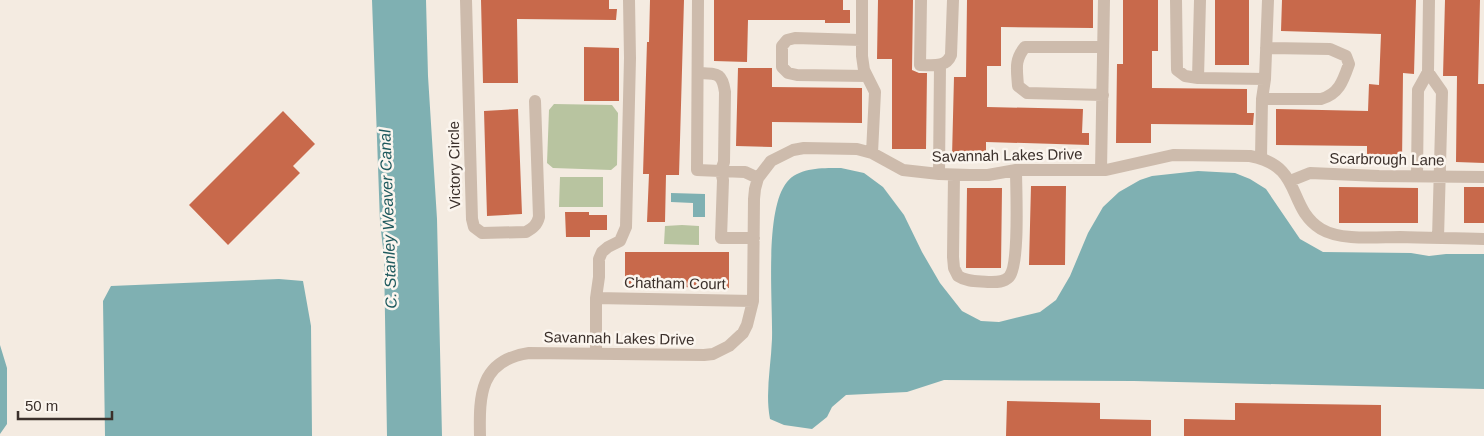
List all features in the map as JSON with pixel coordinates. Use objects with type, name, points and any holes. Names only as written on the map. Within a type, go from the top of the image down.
[{"type":"street","name":"Victory Circle","points":[[466,0],[472,220],[474,228],[482,232],[526,232],[537,223],[539,217],[535,100]]},
{"type":"street","points":[[596,354],[596,298],[599,259],[602,252],[620,241],[626,228],[630,58],[629,0]]},
{"type":"street","points":[[698,0],[697,170],[745,172],[758,178]]},
{"type":"street","points":[[862,0],[861,40],[864,70],[875,92],[872,153]]},
{"type":"street","points":[[921,0],[920,65],[940,65],[949,60],[951,55],[953,0]]},
{"type":"street","points":[[1101,170],[1104,0]]},
{"type":"street","points":[[1176,0],[1177,70],[1184,76],[1198,78],[1265,79]]},
{"type":"street","points":[[1198,78],[1200,0]]},
{"type":"street","points":[[1261,158],[1262,99],[1265,79],[1268,0]]},
{"type":"street","points":[[1417,176],[1418,90],[1428,72],[1430,0]]},
{"type":"street","points":[[861,40],[795,38],[787,40],[782,46],[782,67],[788,73],[797,75],[868,76]]},
{"type":"street","points":[[1103,94],[1026,93],[1018,86],[1017,56],[1025,47],[1104,47]]},
{"type":"street","points":[[1262,99],[1321,99],[1329,97],[1336,92],[1349,64],[1346,56],[1330,49],[1266,48]]},
{"type":"street","points":[[939,174],[940,65]]},
{"type":"street","points":[[1428,72],[1442,92],[1438,238]]},
{"type":"street","points":[[699,73],[720,76],[725,92],[724,152],[721,171],[723,180],[721,238],[754,238]]},
{"type":"street","name":"Savannah Lakes Drive","points":[[480,436],[482,389],[489,373],[511,357],[529,353],[696,356],[713,354],[729,346],[743,333],[751,315],[753,301],[754,199],[758,178],[771,161],[781,154],[804,148],[844,148],[872,153],[903,170],[954,175],[988,175],[1016,170],[1101,170],[1173,155],[1250,156],[1261,158],[1276,166],[1290,181],[1305,213],[1314,224],[1339,236],[1484,239]]},
{"type":"street","points":[[954,175],[954,268],[958,276],[967,281],[995,282],[1004,281],[1013,271],[1016,251],[1016,170]]},
{"type":"street","name":"Scarbrough Lane","points":[[1290,181],[1310,173],[1484,178]]},
{"type":"street","name":"Chatham Court","points":[[596,298],[753,301]]},
{"type":"green space","points":[[554,104],[612,105],[618,113],[617,165],[611,170],[553,168],[547,163],[549,110]]},
{"type":"green space","points":[[560,177],[603,177],[603,207],[559,207]]},
{"type":"green space","points":[[665,226],[699,226],[699,245],[664,244]]},
{"type":"water","name":"C. Stanley Weaver Canal","points":[[372,0],[426,0],[428,76],[437,219],[442,436],[387,436],[384,257],[380,222]]},
{"type":"water","points":[[841,168],[864,173],[883,187],[904,215],[940,283],[962,311],[981,321],[999,322],[1040,312],[1056,300],[1070,276],[1088,233],[1103,207],[1119,192],[1140,180],[1152,176],[1198,171],[1235,173],[1250,179],[1266,189],[1300,239],[1323,252],[1411,253],[1429,256],[1484,254],[1484,389],[1134,381],[944,380],[907,392],[846,395],[832,407],[827,417],[812,429],[784,425],[770,419],[768,399],[772,339],[771,257],[775,213],[780,195],[792,177],[812,169]]},
{"type":"water","points":[[671,193],[705,194],[705,217],[693,217],[693,203],[671,202]]},
{"type":"water","points":[[279,279],[303,281],[311,326],[312,436],[105,436],[103,301],[111,286]]},
{"type":"water","points":[[0,345],[7,368],[7,424],[0,434]]},
{"type":"building","points":[[481,0],[609,0],[609,9],[617,9],[616,20],[517,19],[518,83],[483,83]]},
{"type":"building","points":[[650,0],[684,0],[679,175],[666,175],[665,222],[647,222],[649,174],[643,174]]},
{"type":"building","points":[[714,0],[843,0],[843,10],[850,10],[850,23],[825,23],[825,20],[748,20],[747,62],[714,61]]},
{"type":"building","points":[[878,0],[913,0],[912,70],[919,73],[927,73],[926,149],[892,149],[892,59],[877,59]]},
{"type":"building","points":[[967,0],[1093,0],[1093,28],[1001,27],[1001,66],[987,66],[987,107],[1083,109],[1082,133],[1089,133],[1089,145],[986,142],[986,157],[952,157],[954,77],[966,77]]},
{"type":"building","points":[[1123,0],[1158,0],[1158,51],[1152,51],[1152,88],[1247,89],[1247,113],[1254,113],[1253,125],[1151,124],[1151,143],[1116,143],[1117,64],[1123,64]]},
{"type":"building","points":[[1215,0],[1249,0],[1249,65],[1215,65]]},
{"type":"building","points":[[1282,0],[1416,0],[1414,74],[1403,73],[1402,164],[1367,163],[1367,146],[1276,145],[1276,109],[1368,111],[1369,84],[1379,85],[1381,34],[1281,31]]},
{"type":"building","points":[[1445,0],[1480,0],[1478,84],[1484,84],[1484,163],[1456,162],[1457,76],[1443,76]]},
{"type":"building","points":[[584,47],[619,48],[619,101],[584,101]]},
{"type":"building","points":[[738,68],[772,68],[772,87],[862,88],[862,123],[772,122],[772,147],[736,146]]},
{"type":"building","points":[[518,109],[522,214],[487,216],[484,111]]},
{"type":"building","points":[[283,111],[315,144],[293,166],[300,173],[228,245],[189,205]]},
{"type":"building","points":[[1031,186],[1066,186],[1065,265],[1029,265]]},
{"type":"building","points":[[1339,187],[1418,188],[1418,223],[1339,223]]},
{"type":"building","points":[[1464,187],[1484,187],[1484,223],[1464,223]]},
{"type":"building","points":[[967,188],[1002,188],[1001,268],[966,268]]},
{"type":"building","points":[[565,212],[589,212],[589,215],[607,215],[607,230],[590,230],[590,237],[566,237]]},
{"type":"building","points":[[625,252],[729,252],[729,288],[625,286]]},
{"type":"building","points":[[1007,401],[1100,403],[1100,419],[1151,420],[1151,436],[1006,436]]},
{"type":"building","points":[[1235,403],[1381,405],[1381,436],[1184,436],[1184,419],[1235,420]]}]
